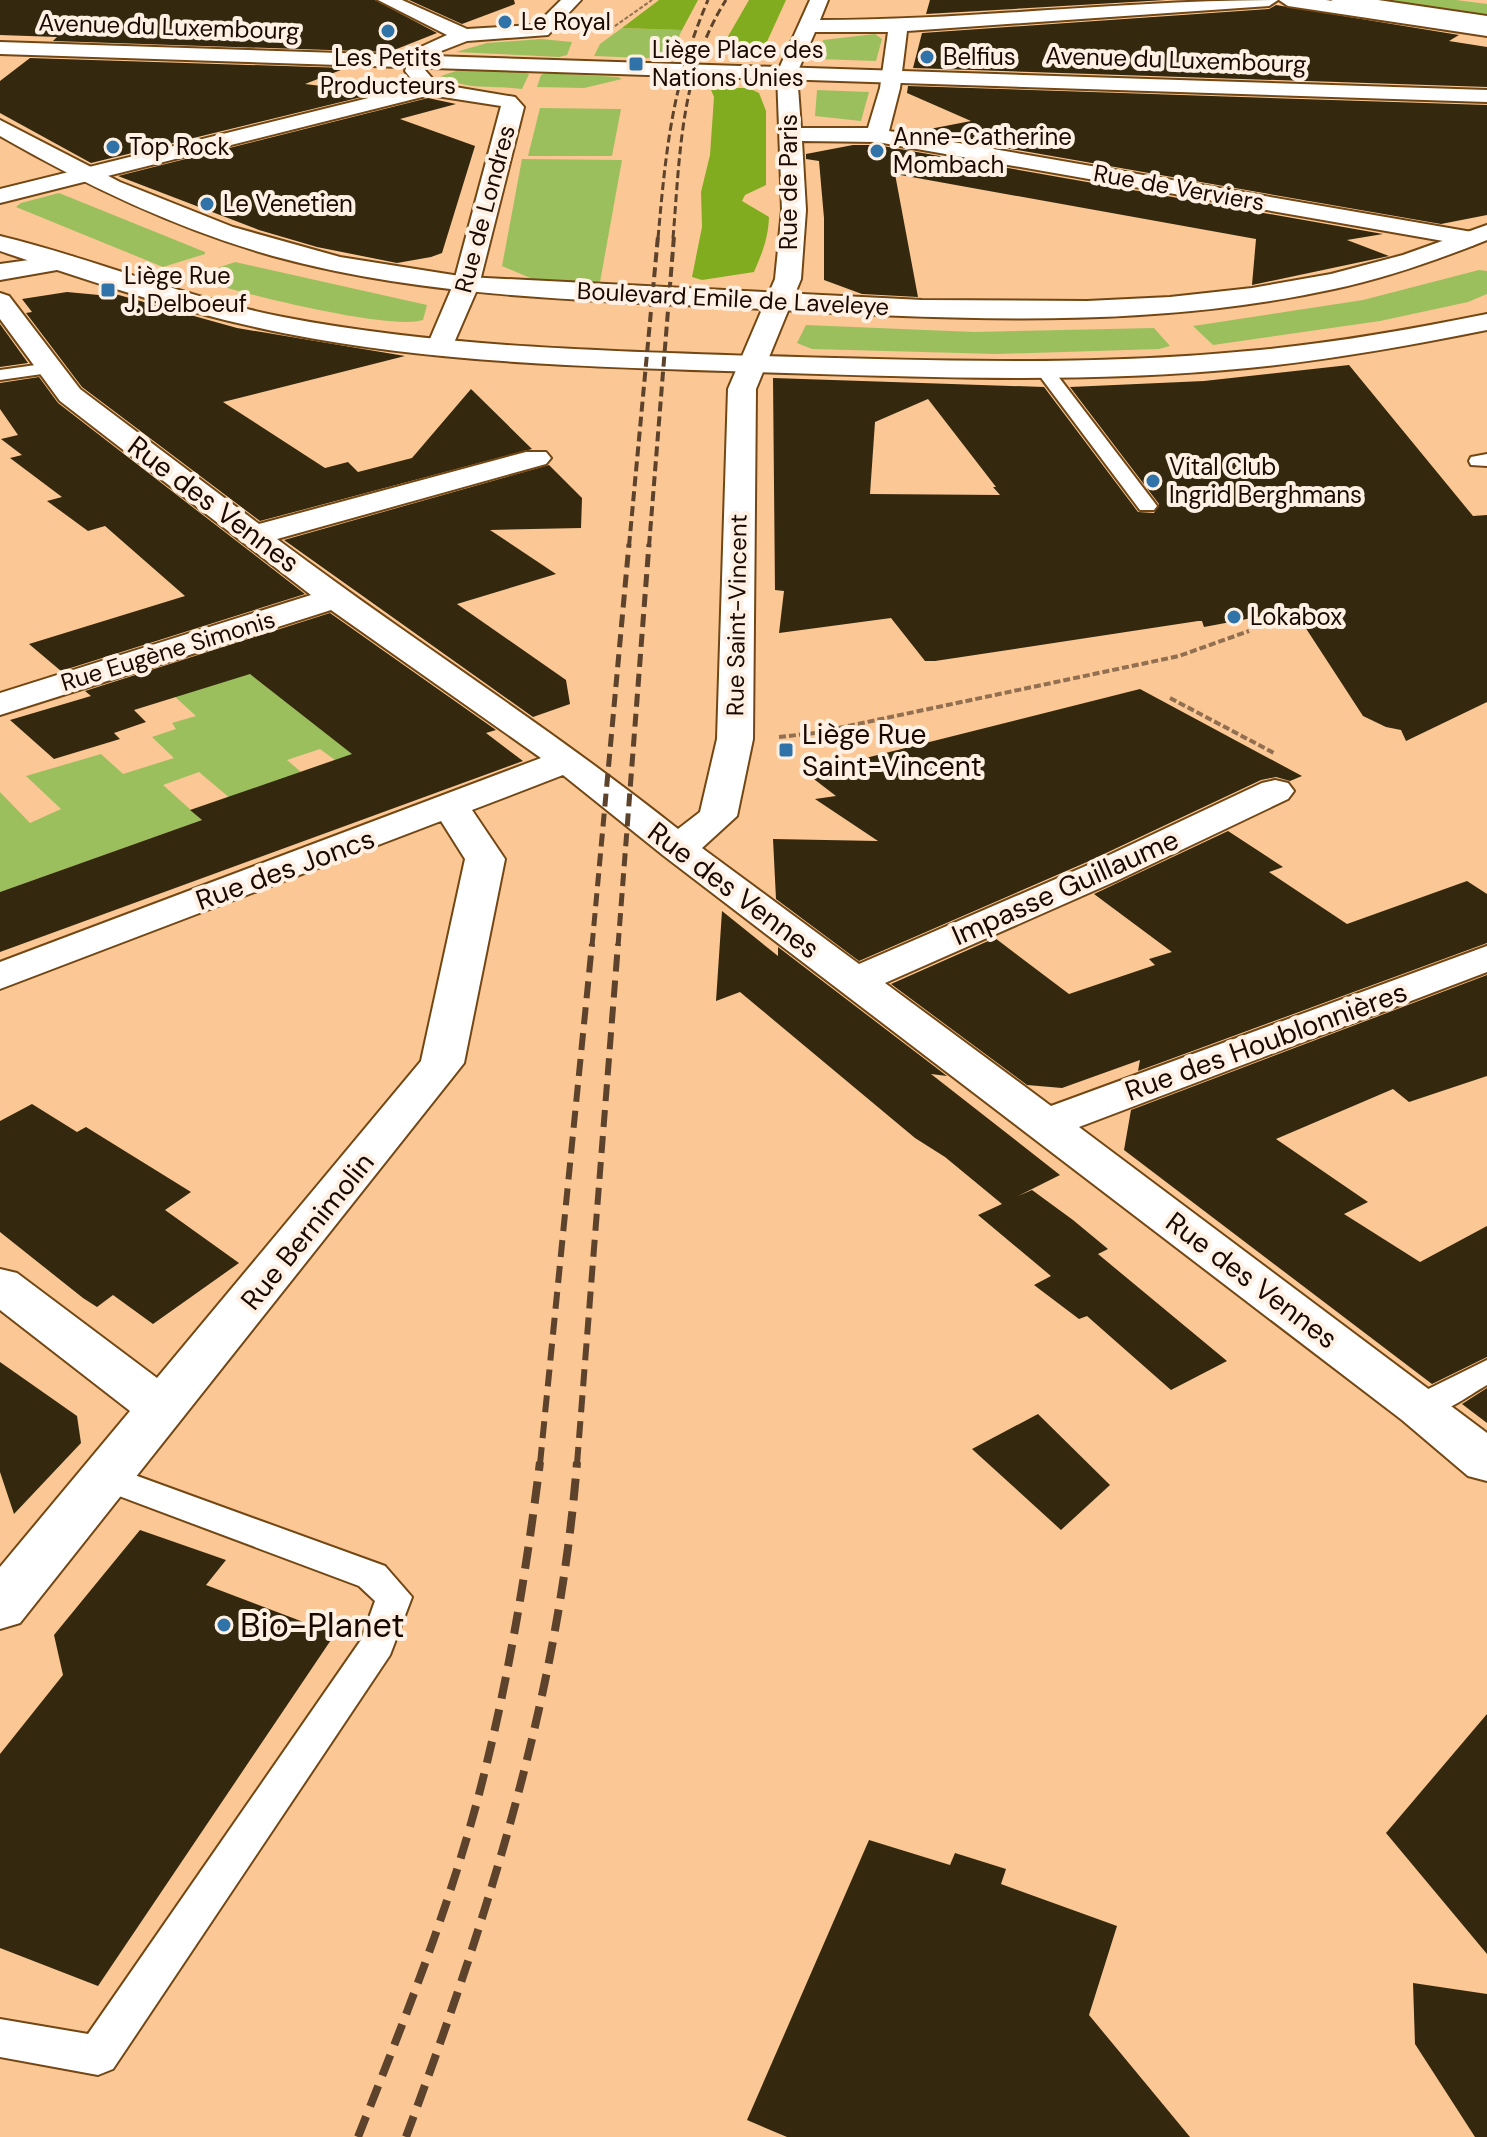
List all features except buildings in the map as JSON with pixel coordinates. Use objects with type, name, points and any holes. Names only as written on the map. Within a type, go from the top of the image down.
[{"type":"street","points":[[387,0],[464,35]]},
{"type":"street","points":[[0,196],[430,89],[415,71],[422,51],[464,35],[546,28],[572,0]]},
{"type":"street","name":"Rue de Paris","points":[[753,363],[788,279],[794,210],[787,73],[819,0]]},
{"type":"street","points":[[807,26],[894,26],[1203,2],[1269,0]]},
{"type":"street","points":[[1288,0],[1487,30]]},
{"type":"street","points":[[1340,0],[1487,22]]},
{"type":"street","points":[[877,135],[892,76],[898,32],[894,26]]},
{"type":"street","name":"Avenue du Luxembourg","points":[[0,48],[1487,96]]},
{"type":"street","name":"Rue de Londres","points":[[430,89],[496,98],[508,101],[513,107],[466,285],[440,346]]},
{"type":"street","name":"Boulevard Emile de Laveleye","points":[[0,127],[120,193],[214,230],[307,260],[404,278],[466,285],[781,302],[1020,310],[1149,305],[1247,295],[1353,278],[1417,262],[1480,236]]},
{"type":"street","name":"Rue de Verviers","points":[[791,134],[877,135],[1480,236]]},
{"type":"street","points":[[0,243],[208,309],[319,332],[440,346],[753,363],[1045,371],[1295,357],[1370,346],[1487,322]]},
{"type":"street","points":[[0,272],[18,266],[65,262]]},
{"type":"street","name":"Rue des Vennes","points":[[0,301],[70,395],[335,598],[568,760],[678,848],[1420,1407],[1487,1462]]},
{"type":"street","name":"Rue Saint-Vincent","points":[[678,848],[718,816],[735,739],[742,389],[753,363]]},
{"type":"street","points":[[255,535],[536,458]]},
{"type":"street","name":"Rue Eugène Simonis","points":[[0,704],[335,598]]},
{"type":"street","name":"Rue des Joncs","points":[[0,976],[568,760]]},
{"type":"street","name":"Impasse Guillaume","points":[[854,981],[1102,873],[1275,791]]},
{"type":"street","name":"Rue Bernimolin","points":[[6,1590],[107,1478],[442,1063],[485,859],[451,807]]},
{"type":"street","name":"Rue des Houblonnières","points":[[1045,1124],[1487,958]]},
{"type":"street","points":[[0,1285],[163,1410]]},
{"type":"lane","points":[[0,375],[50,368]]},
{"type":"lane","points":[[1045,371],[1147,506]]},
{"type":"lane","points":[[1420,1407],[1487,1371]]},
{"type":"lane","points":[[0,2038],[98,2055],[377,1645],[394,1597],[372,1576],[107,1478]]},
{"type":"path","points":[[645,5],[652,0]]},
{"type":"path","points":[[735,739],[815,733],[1179,656],[1249,631]]},
{"type":"path","points":[[1170,698],[1309,774],[1310,781],[1275,791]]},
{"type":"green space","points":[[659,0],[698,0],[682,30],[622,28]]},
{"type":"green space","points":[[749,0],[786,0],[765,46],[719,52]]},
{"type":"green space","points":[[1367,0],[1456,0],[1487,4],[1487,18]]},
{"type":"green space","points":[[622,28],[682,30],[669,59],[594,56],[600,44]]},
{"type":"green space","points":[[875,34],[882,39],[876,61],[818,59],[823,40]]},
{"type":"green space","points":[[541,39],[572,42],[567,55],[559,57],[456,52],[487,43]]},
{"type":"green space","points":[[459,70],[529,74],[522,89],[471,86],[441,76]]},
{"type":"green space","points":[[541,75],[622,79],[584,88],[537,87]]},
{"type":"green space","points":[[749,88],[759,93],[766,111],[766,185],[745,195],[742,201],[769,217],[768,225],[754,272],[702,280],[692,277],[702,227],[701,192],[710,155],[714,97],[711,90]]},
{"type":"green space","points":[[817,90],[869,92],[861,121],[815,116]]},
{"type":"green space","points":[[540,108],[621,109],[612,156],[528,156]]},
{"type":"green space","points":[[522,159],[622,160],[600,282],[535,280],[502,266]]},
{"type":"green space","points":[[59,193],[205,254],[163,267],[16,207]]},
{"type":"green space","points":[[235,262],[427,305],[423,320],[378,320],[273,300],[191,277]]},
{"type":"green space","points":[[1479,270],[1487,271],[1487,294],[1468,302],[1380,321],[1213,345],[1193,326],[1363,300]]},
{"type":"green space","points":[[806,325],[974,332],[1154,328],[1170,346],[1159,349],[997,354],[812,349],[797,343]]},
{"type":"green space","points":[[262,665],[346,706],[362,780],[320,749],[287,760],[301,772],[231,799],[199,772],[163,785],[202,820],[0,892],[0,792],[30,823],[61,809],[26,776],[101,754],[123,774],[174,758],[152,737],[176,729],[172,723],[196,716],[172,694]]},
{"type":"railway","points":[[658,238],[672,117],[686,60],[708,0]]},
{"type":"railway","points":[[673,238],[681,146],[691,85],[699,56],[726,0]]},
{"type":"railway","points":[[629,546],[658,236]]},
{"type":"railway","points":[[649,546],[674,236]]},
{"type":"railway","points":[[592,946],[629,544]]},
{"type":"railway","points":[[618,946],[649,544]]},
{"type":"railway","points":[[540,1464],[592,944]]},
{"type":"railway","points":[[577,1464],[618,944]]},
{"type":"railway","points":[[358,2137],[438,1927],[478,1798],[515,1631],[540,1462]]},
{"type":"railway","points":[[406,2137],[464,1972],[515,1805],[554,1635],[568,1549],[577,1462]]},
{"type":"place","name":"Le Royal","points":[[505,22]]},
{"type":"place","name":"Les Petits Producteurs","points":[[388,31]]},
{"type":"place","name":"Belfius","points":[[927,57]]},
{"type":"place","name":"Liège Place des Nations Unies","points":[[636,64]]},
{"type":"place","name":"Top Rock","points":[[113,147]]},
{"type":"place","name":"Anne-Catherine Mombach","points":[[877,151]]},
{"type":"place","name":"Le Venetien","points":[[207,204]]},
{"type":"place","name":"Liège Rue J. Delboeuf","points":[[108,290]]},
{"type":"place","name":"Vital Club Ingrid Berghmans","points":[[1153,481]]},
{"type":"place","name":"Lokabox","points":[[1234,617]]},
{"type":"place","name":"Liège Rue Saint-Vincent","points":[[786,750]]},
{"type":"place","name":"Bio-Planet","points":[[224,1625]]}]
